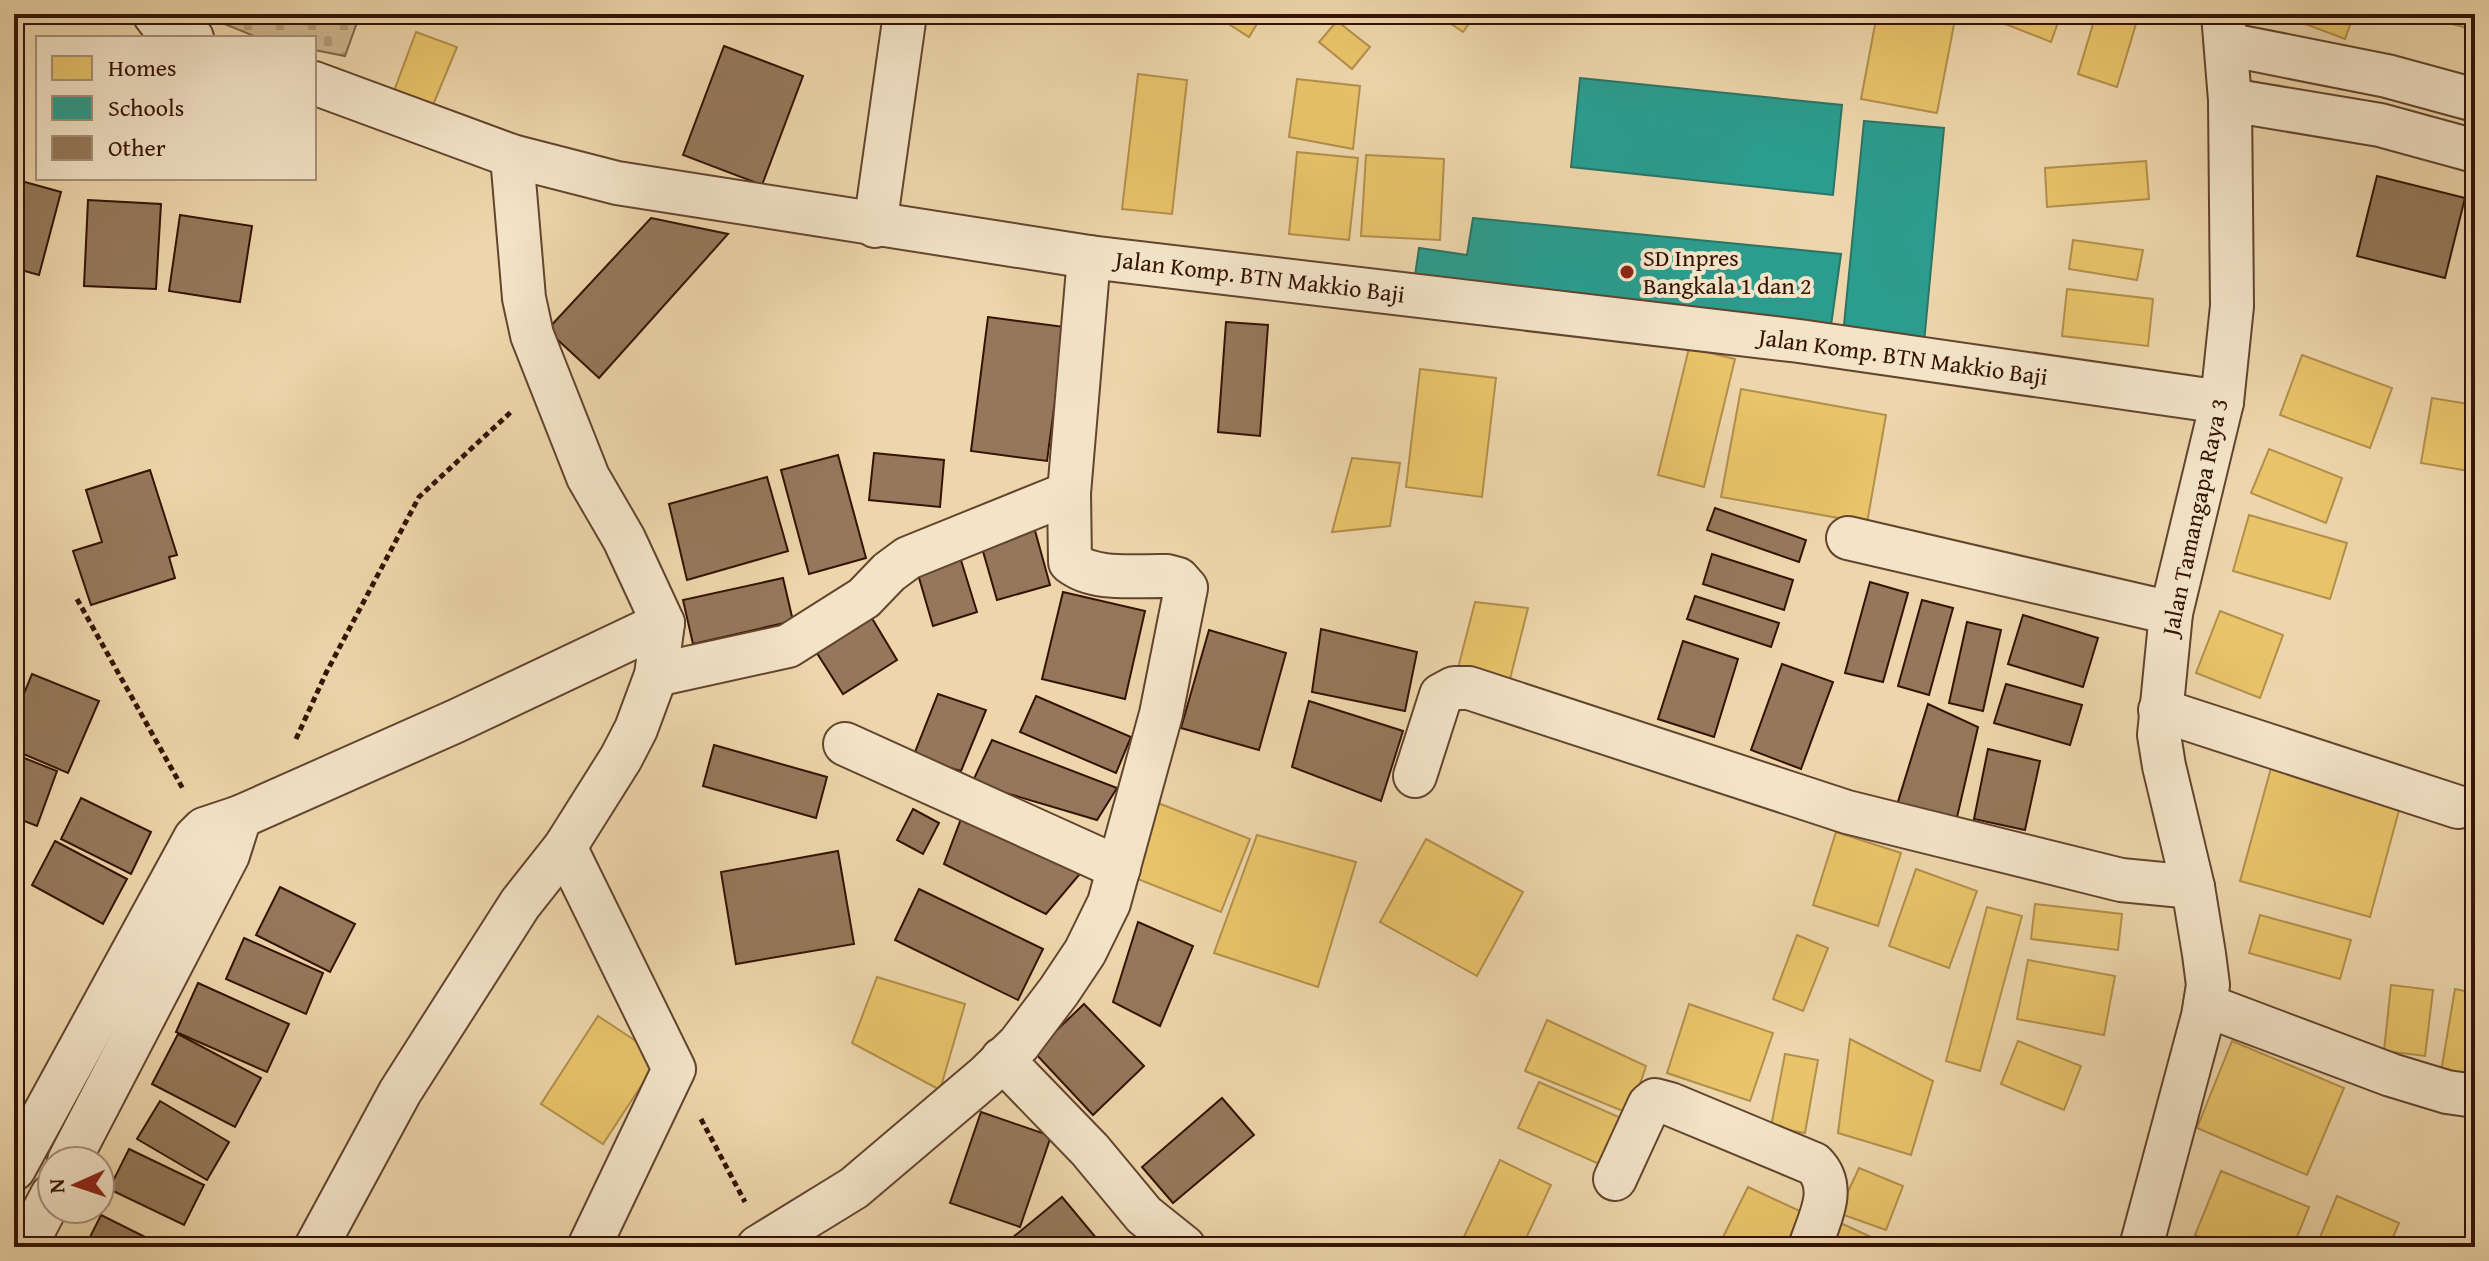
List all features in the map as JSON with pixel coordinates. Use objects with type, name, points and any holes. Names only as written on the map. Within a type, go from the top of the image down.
[{"type":"street","points":[[154,14],[160,22],[188,36]]},
{"type":"street","points":[[875,226],[905,14]]},
{"type":"street","points":[[2224,29],[2475,100]]},
{"type":"street","name":"Jalan Tamangapa Raya 3","points":[[2141,1247],[2208,985],[2193,887],[2159,735],[2171,613],[2222,402],[2232,306],[2230,100],[2224,29]]},
{"type":"street","points":[[2380,125],[2387,76]]},
{"type":"street","name":"Jalan Komp. BTN Makkio Baji","points":[[316,84],[512,156],[617,183],[875,226],[1089,257],[1799,341],[2222,402]]},
{"type":"street","points":[[2230,100],[2380,125],[2475,151]]},
{"type":"street","points":[[316,1247],[400,1092],[520,904],[565,847],[621,758],[636,729],[656,675],[663,623],[624,539],[588,477],[532,335],[524,298],[512,156]]},
{"type":"street","points":[[762,1245],[854,1188],[1019,1044],[1085,952],[1109,903],[1161,714],[1186,588],[1178,579],[1167,576],[1092,574],[1079,570],[1070,562],[1069,493],[1089,257]]},
{"type":"street","points":[[656,675],[788,646],[856,604],[908,558],[1069,493]]},
{"type":"street","points":[[1848,538],[2171,613]]},
{"type":"street","points":[[14,1169],[29,1107],[195,838],[456,721],[663,623]]},
{"type":"street","points":[[1415,776],[1441,695],[1454,688],[1469,688],[1847,812],[2121,880],[2193,887]]},
{"type":"street","points":[[2160,710],[2458,807]]},
{"type":"street","points":[[845,744],[1119,868]]},
{"type":"street","points":[[77,1145],[228,855],[237,817]]},
{"type":"street","points":[[565,847],[674,1069],[589,1247]]},
{"type":"street","points":[[2205,1005],[2391,1075],[2447,1092],[2475,1096]]},
{"type":"street","points":[[1002,1059],[1090,1150],[1144,1215],[1184,1247]]},
{"type":"street","points":[[1615,1179],[1649,1105],[1655,1100],[1670,1104],[1814,1164],[1823,1173],[1825,1198],[1810,1247]]},
{"type":"street","points":[[25,1247],[36,1225]]},
{"type":"path","points":[[77,599],[237,817],[326,673],[419,497],[547,377]]},
{"type":"path","points":[[674,1069],[762,1245]]},
{"type":"green space","points":[[200,14],[360,14],[345,56],[316,50],[316,36],[254,36]]},
{"type":"building: Homes","points":[[1213,14],[1263,14],[1249,37]]},
{"type":"building: Homes","points":[[1436,14],[1476,14],[1463,32]]},
{"type":"building: Homes","points":[[1877,14],[1956,14],[1937,113],[1861,99]]},
{"type":"building: Homes","points":[[1997,14],[2061,14],[2051,42],[1995,20]]},
{"type":"building: Homes","points":[[2096,14],[2139,14],[2117,87],[2078,74]]},
{"type":"building: Homes","points":[[2279,14],[2354,14],[2345,39]]},
{"type":"building: Homes","points":[[2475,14],[2475,30],[2421,16]]},
{"type":"building: Homes","points":[[1337,21],[1370,47],[1352,69],[1319,42]]},
{"type":"building: Homes","points":[[416,32],[457,47],[433,105],[394,91]]},
{"type":"building: Homes","points":[[1138,74],[1187,80],[1172,214],[1122,209]]},
{"type":"building: Homes","points":[[1297,79],[1360,86],[1353,149],[1289,137]]},
{"type":"building: Homes","points":[[1297,152],[1358,158],[1349,240],[1289,234]]},
{"type":"building: Homes","points":[[1366,155],[1444,159],[1440,240],[1361,236]]},
{"type":"building: Homes","points":[[2146,161],[2149,199],[2047,207],[2045,168]]},
{"type":"building: Homes","points":[[2073,240],[2143,250],[2137,280],[2069,269]]},
{"type":"building: Homes","points":[[2067,289],[2153,299],[2148,346],[2062,336]]},
{"type":"building: Homes","points":[[1689,348],[1735,359],[1704,487],[1658,475]]},
{"type":"building: Homes","points":[[2302,355],[2392,388],[2370,448],[2280,415]]},
{"type":"building: Homes","points":[[1420,369],[1496,378],[1482,497],[1406,487]]},
{"type":"building: Homes","points":[[1741,389],[1886,415],[1867,523],[1721,497]]},
{"type":"building: Homes","points":[[2432,398],[2475,405],[2475,472],[2421,463]]},
{"type":"building: Homes","points":[[2269,449],[2342,478],[2326,523],[2251,493]]},
{"type":"building: Homes","points":[[1352,458],[1400,463],[1390,526],[1332,532]]},
{"type":"building: Homes","points":[[2249,515],[2347,543],[2330,599],[2233,571]]},
{"type":"building: Homes","points":[[1475,602],[1528,608],[1509,683],[1458,668]]},
{"type":"building: Homes","points":[[2220,611],[2283,635],[2260,698],[2196,673]]},
{"type":"building: Homes","points":[[2271,768],[2401,803],[2370,917],[2240,881]]},
{"type":"building: Homes","points":[[1153,801],[1250,839],[1221,912],[1130,876]]},
{"type":"building: Homes","points":[[1836,832],[1901,853],[1878,926],[1813,905]]},
{"type":"building: Homes","points":[[1257,835],[1356,862],[1318,987],[1214,953]]},
{"type":"building: Homes","points":[[1426,839],[1523,892],[1477,976],[1380,922]]},
{"type":"building: Homes","points":[[1916,869],[1977,891],[1949,968],[1889,946]]},
{"type":"building: Homes","points":[[2035,904],[2122,914],[2118,950],[2031,939]]},
{"type":"building: Homes","points":[[1987,907],[2022,916],[1980,1071],[1946,1061]]},
{"type":"building: Homes","points":[[2260,915],[2351,940],[2340,979],[2249,953]]},
{"type":"building: Homes","points":[[1797,935],[1828,948],[1803,1011],[1773,999]]},
{"type":"building: Homes","points":[[2028,960],[2115,976],[2104,1035],[2017,1019]]},
{"type":"building: Homes","points":[[877,977],[965,1004],[940,1090],[852,1043]]},
{"type":"building: Homes","points":[[2391,985],[2433,990],[2425,1056],[2384,1051]]},
{"type":"building: Homes","points":[[2455,989],[2475,993],[2475,1084],[2440,1078]]},
{"type":"building: Homes","points":[[1689,1004],[1773,1033],[1750,1101],[1667,1073]]},
{"type":"building: Homes","points":[[598,1016],[660,1057],[603,1144],[541,1104]]},
{"type":"building: Homes","points":[[1547,1020],[1646,1066],[1630,1114],[1525,1071]]},
{"type":"building: Homes","points":[[1850,1039],[1933,1081],[1911,1155],[1838,1133]]},
{"type":"building: Homes","points":[[2018,1041],[2081,1066],[2064,1110],[2001,1084]]},
{"type":"building: Homes","points":[[2232,1041],[2344,1088],[2307,1175],[2197,1128]]},
{"type":"building: Homes","points":[[1785,1054],[1818,1060],[1805,1133],[1771,1127]]},
{"type":"building: Homes","points":[[1539,1082],[1621,1118],[1599,1164],[1518,1128]]},
{"type":"building: Homes","points":[[1500,1160],[1551,1185],[1522,1247],[1475,1247],[1462,1241]]},
{"type":"building: Homes","points":[[1859,1168],[1903,1186],[1886,1230],[1838,1213]]},
{"type":"building: Homes","points":[[2221,1171],[2309,1207],[2293,1247],[2224,1247],[2195,1235]]},
{"type":"building: Homes","points":[[1748,1187],[1802,1212],[1786,1247],[1718,1247]]},
{"type":"building: Homes","points":[[2337,1196],[2399,1223],[2389,1247],[2316,1247]]},
{"type":"building: Homes","points":[[1836,1221],[1893,1247],[1822,1247]]},
{"type":"building: Schools","name":"SD Inpres Bangkala 1 dan 2","points":[[1580,78],[1842,105],[1833,195],[1571,167]]},
{"type":"building: Schools","name":"SD Inpres Bangkala 1 dan 2","points":[[1864,121],[1944,128],[1923,354],[1842,345]]},
{"type":"building: Schools","name":"SD Inpres Bangkala 1 dan 2","points":[[1473,218],[1841,254],[1829,340],[1413,289],[1419,248],[1467,255]]},
{"type":"building: Other","points":[[724,46],[803,76],[762,185],[683,155]]},
{"type":"building: Other","points":[[2377,176],[2465,198],[2445,278],[2357,256]]},
{"type":"building: Other","points":[[14,179],[61,192],[39,275],[14,268]]},
{"type":"building: Other","points":[[88,200],[161,204],[156,289],[84,286]]},
{"type":"building: Other","points":[[180,215],[252,226],[240,302],[169,291]]},
{"type":"building: Other","points":[[651,218],[728,234],[599,378],[547,330]]},
{"type":"building: Other","points":[[988,317],[1065,327],[1047,461],[971,451]]},
{"type":"building: Other","points":[[1226,322],[1268,325],[1260,436],[1218,432]]},
{"type":"building: Other","points":[[874,453],[944,460],[940,507],[869,500]]},
{"type":"building: Other","points":[[838,455],[866,558],[809,574],[781,470]]},
{"type":"building: Other","points":[[150,470],[177,555],[169,557],[175,578],[91,605],[73,551],[102,542],[86,490]]},
{"type":"building: Other","points":[[767,477],[788,551],[687,580],[669,504]]},
{"type":"building: Other","points":[[1715,508],[1806,540],[1799,562],[1707,530]]},
{"type":"building: Other","points":[[1034,527],[1050,585],[997,600],[980,541]]},
{"type":"building: Other","points":[[1712,554],[1793,580],[1784,610],[1703,584]]},
{"type":"building: Other","points":[[960,557],[977,612],[933,626],[917,571]]},
{"type":"building: Other","points":[[783,578],[793,621],[693,644],[683,600]]},
{"type":"building: Other","points":[[1870,582],[1908,593],[1883,682],[1845,673]]},
{"type":"building: Other","points":[[1063,592],[1145,611],[1125,699],[1042,679]]},
{"type":"building: Other","points":[[1695,596],[1779,623],[1771,647],[1687,619]]},
{"type":"building: Other","points":[[1922,600],[1953,608],[1929,695],[1898,686]]},
{"type":"building: Other","points":[[870,615],[897,660],[843,694],[815,650]]},
{"type":"building: Other","points":[[2023,615],[2098,638],[2083,687],[2008,664]]},
{"type":"building: Other","points":[[1967,622],[2001,630],[1983,711],[1949,703]]},
{"type":"building: Other","points":[[1321,629],[1417,652],[1405,711],[1312,692]]},
{"type":"building: Other","points":[[1209,630],[1286,653],[1259,750],[1181,728]]},
{"type":"building: Other","points":[[1683,641],[1738,659],[1714,737],[1658,719]]},
{"type":"building: Other","points":[[1782,664],[1833,682],[1801,769],[1751,750]]},
{"type":"building: Other","points":[[32,674],[99,701],[68,773],[14,750],[14,718]]},
{"type":"building: Other","points":[[2006,684],[2082,705],[2070,745],[1994,723]]},
{"type":"building: Other","points":[[938,694],[986,710],[961,771],[913,757]]},
{"type":"building: Other","points":[[1036,696],[1131,737],[1116,773],[1020,732]]},
{"type":"building: Other","points":[[1309,701],[1403,731],[1381,801],[1292,767]]},
{"type":"building: Other","points":[[1928,704],[1978,727],[1955,826],[1897,805]]},
{"type":"building: Other","points":[[992,740],[1117,788],[1097,820],[972,783]]},
{"type":"building: Other","points":[[714,745],[827,777],[816,818],[703,786]]},
{"type":"building: Other","points":[[1988,749],[2040,761],[2025,830],[1974,819]]},
{"type":"building: Other","points":[[14,754],[57,771],[37,826],[14,817]]},
{"type":"building: Other","points":[[81,798],[151,832],[131,874],[61,839]]},
{"type":"building: Other","points":[[913,809],[939,823],[923,854],[897,840]]},
{"type":"building: Other","points":[[964,811],[1084,869],[1046,914],[944,864]]},
{"type":"building: Other","points":[[55,841],[127,879],[103,924],[32,885]]},
{"type":"building: Other","points":[[838,851],[854,944],[736,964],[721,872]]},
{"type":"building: Other","points":[[280,887],[355,924],[330,972],[256,935]]},
{"type":"building: Other","points":[[919,889],[1043,949],[1018,1000],[895,940]]},
{"type":"building: Other","points":[[1138,922],[1193,946],[1160,1026],[1113,1002]]},
{"type":"building: Other","points":[[244,938],[323,973],[306,1014],[226,979]]},
{"type":"building: Other","points":[[198,983],[289,1024],[267,1072],[176,1032]]},
{"type":"building: Other","points":[[1084,1004],[1144,1066],[1093,1115],[1034,1052]]},
{"type":"building: Other","points":[[178,1034],[261,1078],[235,1127],[152,1084]]},
{"type":"building: Other","points":[[1222,1098],[1254,1135],[1173,1203],[1142,1167]]},
{"type":"building: Other","points":[[160,1101],[229,1142],[207,1180],[137,1139]]},
{"type":"building: Other","points":[[981,1112],[1051,1136],[1020,1227],[950,1203]]},
{"type":"building: Other","points":[[129,1149],[204,1185],[184,1225],[116,1192],[116,1175]]},
{"type":"building: Other","points":[[1062,1197],[1102,1245],[1100,1247],[1001,1247]]},
{"type":"building: Other","points":[[116,1222],[165,1247],[96,1247],[87,1243],[96,1225],[116,1225]]},
{"type":"place","name":"SD Inpres Bangkala 1 dan 2","points":[[1627,272]]}]
